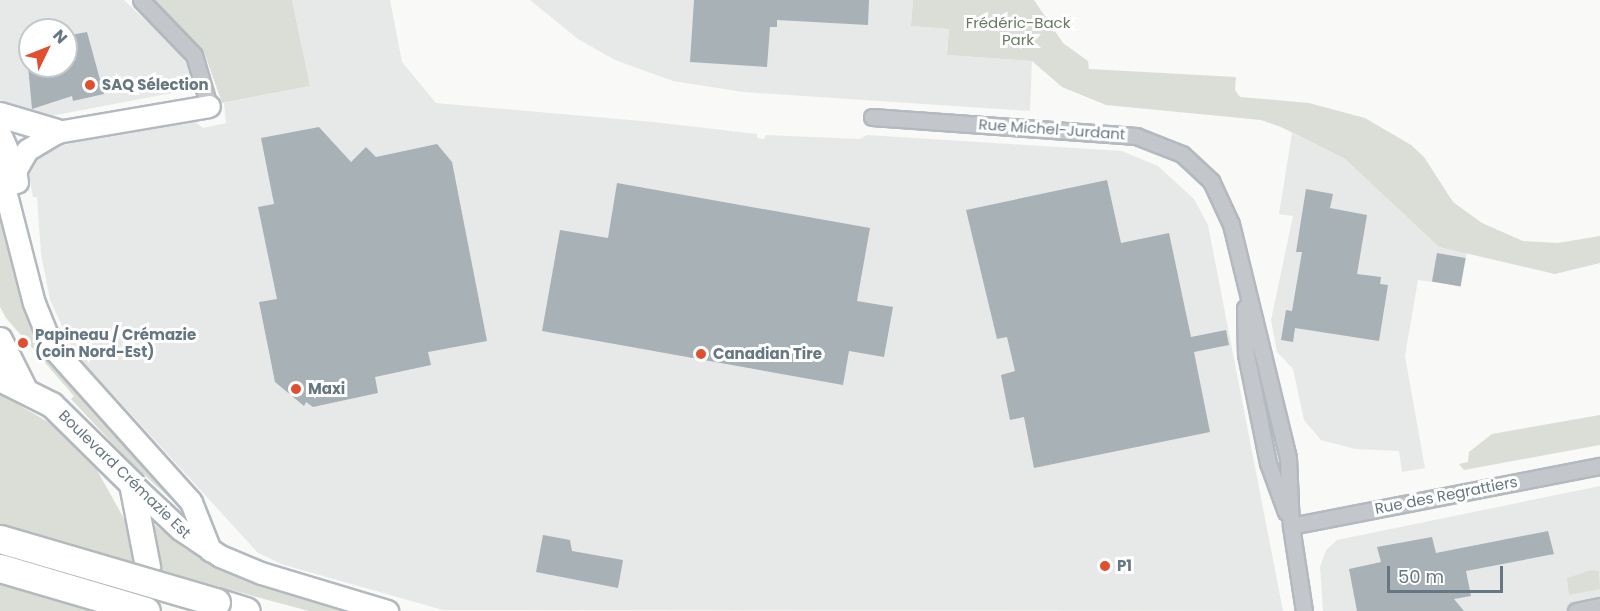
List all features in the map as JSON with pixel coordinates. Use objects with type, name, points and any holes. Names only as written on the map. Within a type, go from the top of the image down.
[{"type":"highway","points":[[0,539],[246,611]]},
{"type":"highway","points":[[0,568],[146,611]]},
{"type":"main road","points":[[7,171],[27,150],[57,132],[209,106]]},
{"type":"main road","points":[[0,115],[57,132]]},
{"type":"main road","points":[[0,137],[7,171],[22,208],[26,262],[38,314],[52,347],[191,502],[210,550]]},
{"type":"main road","points":[[0,340],[24,388]]},
{"type":"main road","name":"Boulevard Crémazie Est","points":[[0,379],[24,388],[70,419],[132,484],[180,529],[210,550],[248,569],[387,611]]},
{"type":"main road","points":[[132,484],[148,567]]},
{"type":"street","points":[[141,0],[194,55],[209,106]]},
{"type":"street","name":"Rue Michel-Jurdant","points":[[872,117],[1093,130],[1162,143],[1193,162],[1219,193],[1231,224],[1244,289],[1265,352],[1288,458],[1292,526],[1304,611]]},
{"type":"street","name":"Rue des Regrattiers","points":[[1292,526],[1600,466]]},
{"type":"street","points":[[1576,611],[1600,606]]},
{"type":"shaded area","points":[[0,0],[124,0],[179,52],[191,71],[193,89],[51,116],[14,107],[0,100]]},
{"type":"shaded area","points":[[292,0],[390,0],[402,62],[436,103],[653,122],[757,134],[757,138],[764,139],[766,135],[860,139],[867,135],[1122,151],[1158,166],[1194,199],[1208,225],[1283,611],[443,610],[284,565],[258,553],[74,352],[50,300],[41,254],[37,197],[33,197],[27,166],[29,159],[44,149],[193,120],[203,128],[226,123],[224,103],[310,86]]},
{"type":"shaded area","points":[[530,0],[913,0],[911,26],[949,29],[947,55],[1032,61],[1030,111],[743,92],[673,81],[615,60],[578,39]]},
{"type":"shaded area","points":[[1292,133],[1345,159],[1439,247],[1467,253],[1461,286],[1418,280],[1405,356],[1425,468],[1402,472],[1399,451],[1355,449],[1321,440],[1304,420],[1293,369],[1277,352],[1271,320],[1293,216],[1279,214]]},
{"type":"shaded area","points":[[1600,486],[1600,611],[1323,611],[1320,567],[1326,550],[1337,540]]},
{"type":"green space","points":[[155,0],[292,0],[310,86],[222,103],[204,52]]},
{"type":"green space","name":"Frédéric-Back Park","points":[[913,0],[1034,0],[1063,43],[1088,61],[1089,69],[1236,77],[1235,90],[1240,97],[1309,103],[1365,118],[1411,145],[1424,157],[1453,202],[1482,223],[1523,241],[1558,243],[1600,236],[1600,263],[1555,274],[1439,247],[1345,159],[1281,127],[1261,120],[1106,105],[1062,87],[1032,61],[947,55],[949,29],[911,26]]},
{"type":"green space","points":[[0,189],[21,296],[39,342],[61,373],[185,508],[183,510],[129,461],[71,399],[74,396],[6,318],[0,307]]},
{"type":"green space","points":[[0,394],[55,426],[93,463],[127,524],[134,543],[134,563],[0,525]]},
{"type":"green space","points":[[1600,415],[1600,445],[1464,470],[1459,464],[1468,462],[1469,452],[1492,434]]},
{"type":"green space","points":[[155,525],[185,549],[227,572],[345,611],[309,611],[161,571],[152,526]]},
{"type":"green space","points":[[1592,570],[1599,571],[1600,589],[1569,595],[1567,578]]},
{"type":"green space","points":[[0,583],[96,611],[0,611]]},
{"type":"building","points":[[694,0],[869,0],[868,25],[777,20],[777,27],[770,27],[767,67],[690,62]]},
{"type":"building","points":[[87,32],[104,94],[73,101],[72,96],[32,109],[29,78],[78,78],[78,34]]},
{"type":"building","points":[[319,127],[351,162],[366,147],[376,157],[437,144],[452,162],[487,341],[428,352],[431,365],[375,377],[378,393],[313,407],[306,402],[304,406],[275,382],[259,302],[277,299],[258,207],[274,204],[261,138]]},
{"type":"building","points":[[1107,180],[1121,243],[1169,233],[1191,337],[1226,330],[1229,345],[1194,352],[1210,432],[1034,468],[1024,417],[1010,420],[1001,375],[1015,371],[1007,337],[997,339],[966,210]]},
{"type":"building","points":[[617,183],[870,228],[857,301],[893,307],[884,357],[849,351],[843,385],[542,331],[560,230],[608,238]]},
{"type":"building","points":[[1306,189],[1333,194],[1330,208],[1367,215],[1357,274],[1381,277],[1380,284],[1388,285],[1379,341],[1295,328],[1293,342],[1281,340],[1286,310],[1292,311],[1302,252],[1296,252]]},
{"type":"building","points":[[1437,253],[1466,258],[1461,287],[1432,282]]},
{"type":"building","points":[[1548,531],[1554,554],[1466,571],[1471,596],[1454,599],[1464,611],[1357,611],[1349,569],[1381,562],[1377,547],[1432,537],[1436,553]]},
{"type":"building","points":[[543,535],[570,540],[572,551],[623,560],[618,588],[536,572]]},
{"type":"place","name":"SAQ Sélection","points":[[90,85]]},
{"type":"place","name":"Papineau / Crémazie (coin Nord-Est)","points":[[23,343]]},
{"type":"place","name":"Canadian Tire","points":[[701,354]]},
{"type":"place","name":"Maxi","points":[[296,389]]},
{"type":"place","name":"P1","points":[[1105,566]]}]
